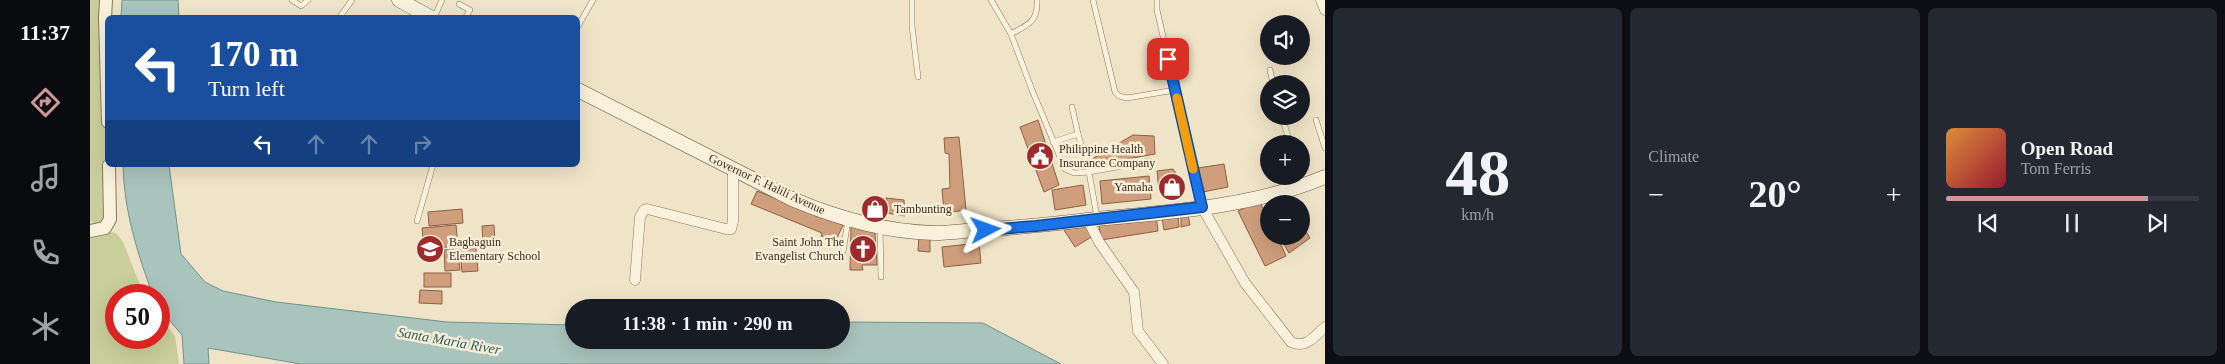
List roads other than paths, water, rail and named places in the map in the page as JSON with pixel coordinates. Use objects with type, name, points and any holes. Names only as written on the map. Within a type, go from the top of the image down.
[{"type":"main road","points":[[399,0],[427,15]]},
{"type":"main road","name":"Governor F. Halili Avenue","points":[[580,91],[799,202],[848,220],[880,226],[936,233],[1036,226],[1202,207],[1266,197],[1291,185]]},
{"type":"main road","name":"Governor F. Halili Avenue","points":[[1310,179],[1325,177]]},
{"type":"street","points":[[105,15],[106,0]]},
{"type":"street","points":[[1321,0],[1325,10]]},
{"type":"street","points":[[90,231],[105,228],[110,219],[109,167]]},
{"type":"street","points":[[635,280],[640,217],[644,210],[647,209],[731,229],[733,221],[733,169]]},
{"type":"street","points":[[1202,207],[1245,283],[1291,342],[1298,345],[1306,344],[1325,327]]},
{"type":"street","points":[[1092,219],[1100,242],[1134,292],[1138,331],[1163,364]]},
{"type":"lane","points":[[292,0],[301,6],[308,0]]},
{"type":"lane","points":[[341,15],[352,0]]},
{"type":"lane","points":[[434,15],[442,0]]},
{"type":"lane","points":[[580,23],[593,0]]},
{"type":"lane","points":[[912,0],[912,26],[918,77]]},
{"type":"lane","points":[[991,0],[1012,34],[1065,169],[1074,173],[1089,172],[1150,161]]},
{"type":"lane","points":[[1012,34],[1032,22],[1037,12],[1037,0]]},
{"type":"lane","points":[[1093,0],[1115,92],[1119,96],[1127,98],[1175,90]]},
{"type":"lane","points":[[1157,0],[1157,10],[1202,207]]},
{"type":"lane","points":[[459,4],[470,10],[467,15]]},
{"type":"lane","points":[[1270,70],[1271,75]]},
{"type":"lane","points":[[1072,107],[1089,172],[1092,219]]},
{"type":"lane","points":[[1316,120],[1325,148]]},
{"type":"lane","points":[[1053,142],[1078,134]]},
{"type":"lane","points":[[417,222],[433,167]]},
{"type":"lane","points":[[843,252],[848,220]]},
{"type":"lane","points":[[880,226],[881,277]]},
{"type":"water","points":[[122,0],[178,0],[179,15],[121,15]]},
{"type":"water","name":"Santa Maria River","points":[[123,167],[169,167],[181,254],[205,282],[223,291],[276,302],[447,322],[565,325],[565,349],[850,349],[850,322],[983,323],[1061,364],[301,364],[208,348],[209,364],[184,364],[182,335],[170,321],[170,284],[149,284],[137,247],[126,198]]},
{"type":"place","name":"Philippine Health Insurance Company","points":[[1040,156]]},
{"type":"place","name":"Yamaha","points":[[1172,187]]},
{"type":"place","name":"Tambunting","points":[[875,209]]},
{"type":"place","name":"Bagbaguin Elementary School","points":[[430,249]]},
{"type":"place","name":"Saint John The Evangelist Church","points":[[863,249]]}]
